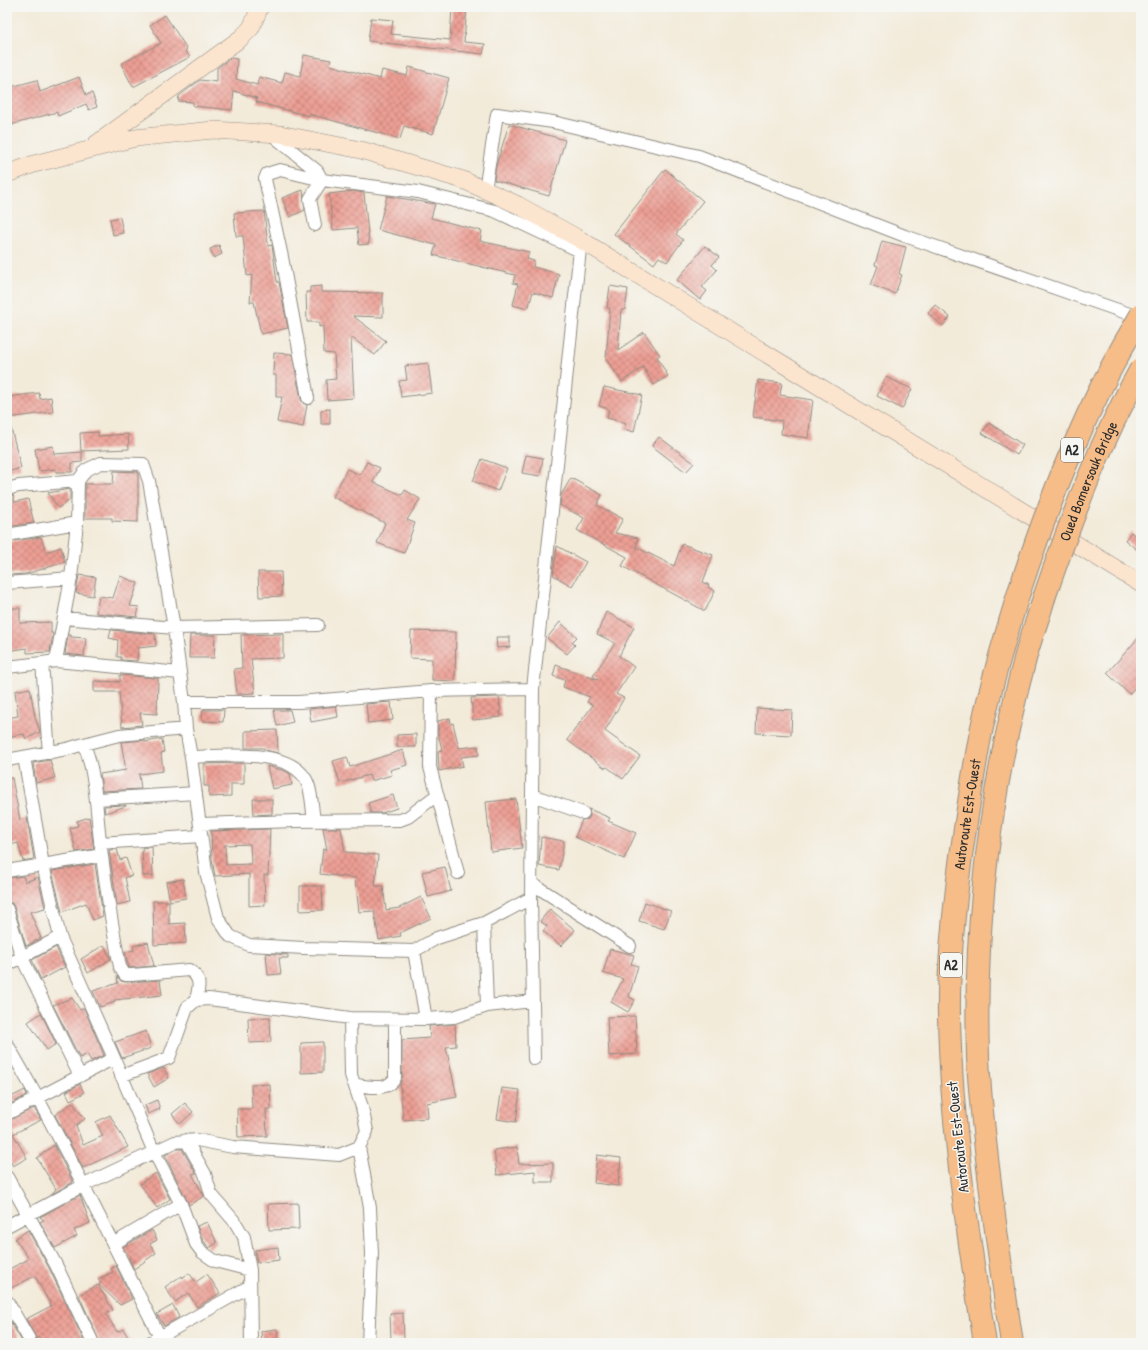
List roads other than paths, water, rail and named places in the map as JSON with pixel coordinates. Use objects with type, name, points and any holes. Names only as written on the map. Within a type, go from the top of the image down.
[{"type":"highway","name":"Autoroute Est-Ouest","points":[[985,1343],[973,1266],[951,1074],[949,1014],[953,922],[972,782],[981,731],[997,665],[1019,592],[1056,486],[1084,422],[1121,348],[1141,315]]},
{"type":"highway","name":"Oued Bomersouk Bridge","points":[[1044,598],[1071,520],[1098,456],[1141,369]]},
{"type":"highway","name":"Autoroute Est-Ouest","points":[[1012,1343],[984,1128],[978,1058],[978,979],[982,897],[994,815],[1006,746],[1024,663],[1044,598]]},
{"type":"main road","points":[[88,150],[241,38],[251,28],[260,7]]},
{"type":"main road","points":[[7,174],[34,164],[135,138],[213,130],[270,133],[361,150],[463,180],[518,205],[580,246],[1141,584]]},
{"type":"street","points":[[485,190],[497,114],[553,122],[699,156],[905,236],[1141,318]]},
{"type":"street","points":[[270,133],[317,171],[322,180]]},
{"type":"street","points":[[308,398],[282,257],[264,179],[267,174],[280,170],[322,180],[418,192],[495,211],[580,246],[533,689],[531,898],[534,1059]]},
{"type":"street","points":[[315,225],[310,199],[322,180]]},
{"type":"street","points":[[56,661],[71,578],[77,523],[78,481],[86,470],[101,463],[143,464],[149,481],[174,628],[186,729],[206,872],[218,918],[230,936],[249,945],[414,951],[438,938],[484,923],[531,898]]},
{"type":"street","points":[[7,489],[19,486],[78,481]]},
{"type":"street","points":[[7,535],[77,523]]},
{"type":"street","points":[[7,584],[71,578]]},
{"type":"street","points":[[64,618],[174,628],[318,625]]},
{"type":"street","points":[[7,667],[56,661],[180,673]]},
{"type":"street","points":[[42,663],[48,753]]},
{"type":"street","points":[[184,702],[299,702],[431,691],[533,689]]},
{"type":"street","points":[[431,691],[430,767],[458,873]]},
{"type":"street","points":[[7,760],[48,753],[119,736],[186,729]]},
{"type":"street","points":[[84,744],[88,755],[97,799],[101,849],[108,902],[120,967],[125,974],[189,970],[196,974],[200,983],[196,1000],[187,1008],[169,1058],[121,1076]]},
{"type":"street","points":[[191,757],[255,756],[291,764],[308,783],[314,820]]},
{"type":"street","points":[[24,757],[43,865],[60,937],[154,1152],[181,1204],[196,1244],[202,1252],[215,1261],[250,1270]]},
{"type":"street","points":[[97,799],[196,793]]},
{"type":"street","points":[[7,871],[43,865],[101,849],[201,830],[314,820],[400,820],[408,817],[437,795]]},
{"type":"street","points":[[532,795],[583,813]]},
{"type":"street","points":[[531,883],[630,946]]},
{"type":"street","points":[[7,909],[22,958],[80,1076]]},
{"type":"street","points":[[484,923],[487,1006]]},
{"type":"street","points":[[7,965],[60,937]]},
{"type":"street","points":[[414,951],[426,1019]]},
{"type":"street","points":[[196,1000],[209,999],[350,1018],[395,1019],[454,1018],[487,1006],[533,1001]]},
{"type":"street","points":[[7,1226],[84,1185],[175,1142],[197,1140],[233,1146],[339,1155],[358,1147],[367,1131],[362,1107],[351,1074],[350,1018]]},
{"type":"street","points":[[355,1086],[387,1087],[392,1084],[394,1078],[395,1019]]},
{"type":"street","points":[[7,1044],[38,1098],[84,1185],[160,1337]]},
{"type":"street","points":[[7,1114],[114,1058]]},
{"type":"street","points":[[186,1140],[205,1174],[211,1194],[235,1222],[244,1237],[250,1270],[251,1343]]},
{"type":"street","points":[[358,1147],[370,1208],[372,1254],[368,1343]]},
{"type":"street","points":[[7,1177],[56,1265],[93,1343]]},
{"type":"street","points":[[113,1244],[181,1204]]},
{"type":"street","points":[[149,1343],[250,1286]]},
{"type":"street","points":[[7,1301],[29,1339]]}]
